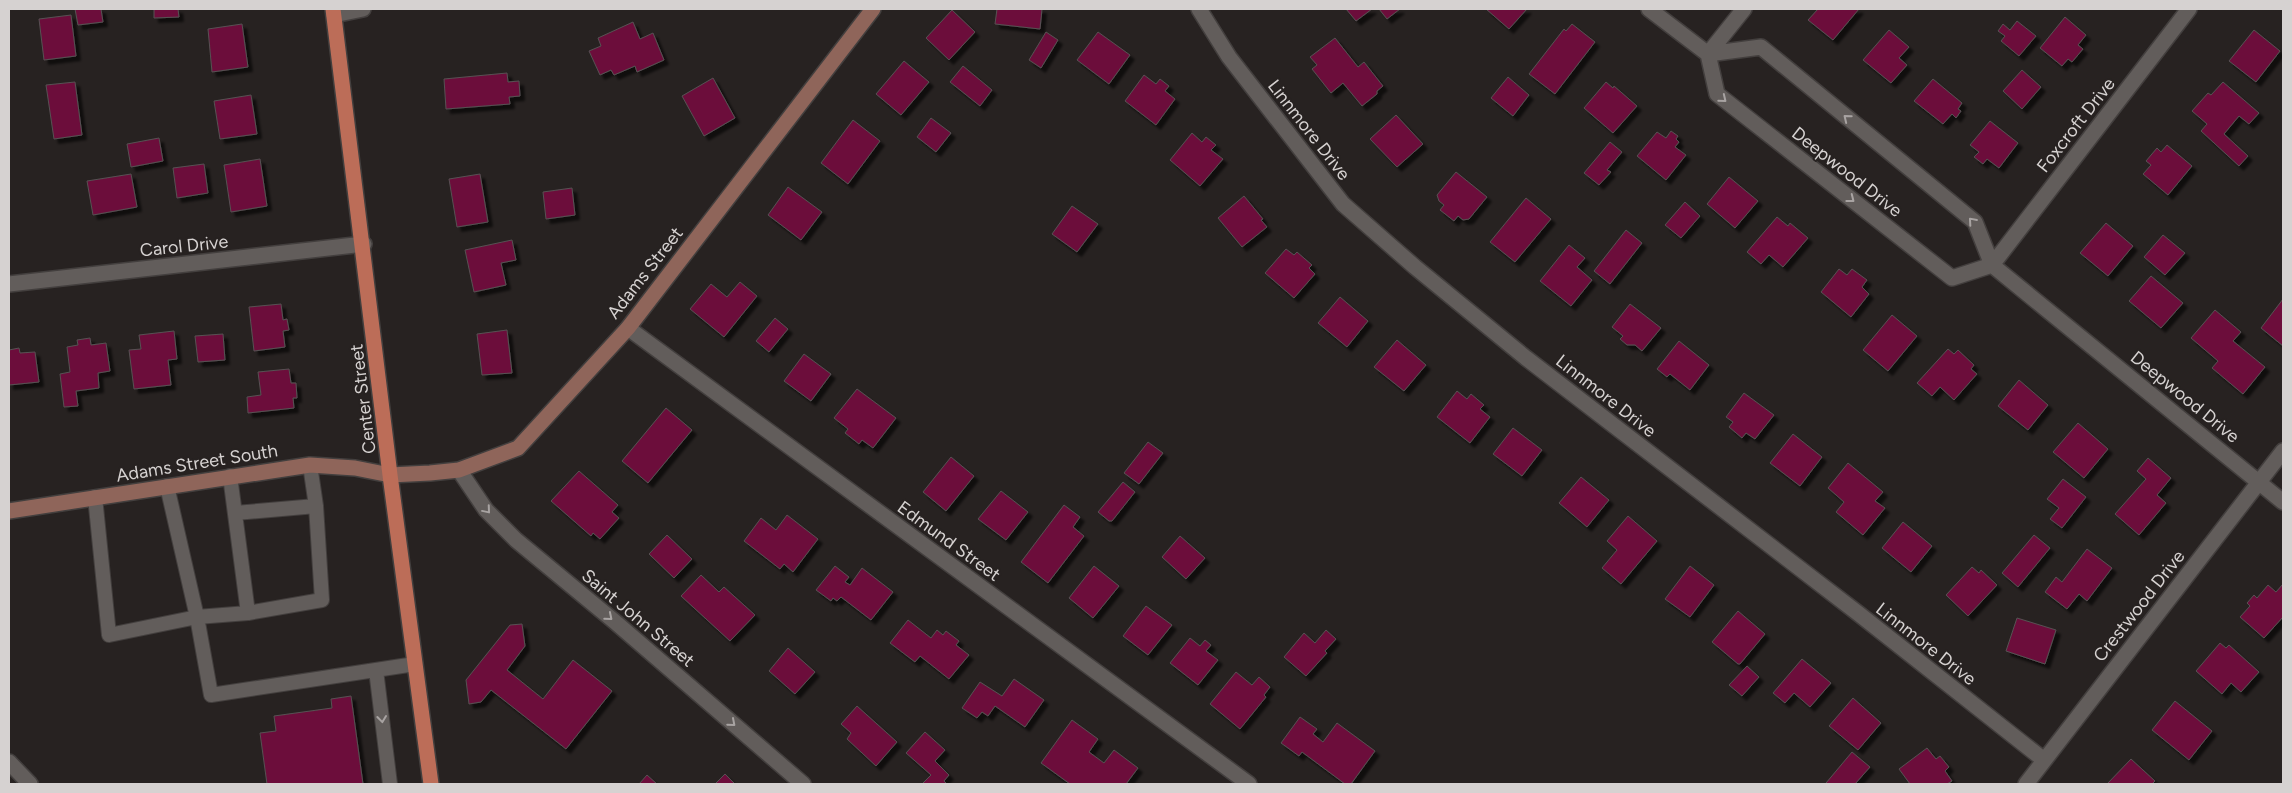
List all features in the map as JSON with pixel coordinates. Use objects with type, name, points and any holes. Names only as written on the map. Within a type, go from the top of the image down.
[{"type":"main road","name":"Adams Street","points":[[390,475],[459,470],[518,448],[628,328],[873,9]]},
{"type":"main road","name":"Center Street","points":[[333,12],[364,244],[390,475],[431,784]]},
{"type":"main road","name":"Adams Street South","points":[[9,511],[310,465],[355,468],[390,475]]},
{"type":"street","points":[[333,12],[363,9]]},
{"type":"street","name":"Linnmore Drive","points":[[1200,9],[1229,57],[1343,204],[1415,268],[1526,358],[1859,614],[2044,760]]},
{"type":"street","points":[[1649,9],[1708,54],[1744,9]]},
{"type":"street","name":"Foxcroft Drive","points":[[1992,265],[2189,9]]},
{"type":"street","name":"Deepwood Drive","points":[[1992,265],[1952,278],[1717,94],[1708,54],[1761,47],[1975,222],[1992,265],[2283,502]]},
{"type":"street","name":"Carol Drive","points":[[9,280],[364,244]]},
{"type":"street","name":"Edmund Street","points":[[628,328],[1249,784]]},
{"type":"street","name":"Crestwood Drive","points":[[2026,784],[2283,451]]},
{"type":"street","name":"Saint John Street","points":[[459,470],[486,510],[516,540],[614,621],[802,784]]},
{"type":"street","points":[[9,762],[30,784]]},
{"type":"lane","points":[[95,497],[108,635],[197,617],[248,613],[322,600],[316,506],[310,465]]},
{"type":"lane","points":[[230,476],[248,613]]},
{"type":"lane","points":[[168,486],[197,617],[211,695],[415,664]]},
{"type":"lane","points":[[236,513],[316,506]]},
{"type":"lane","points":[[376,670],[390,784]]},
{"type":"building","points":[[75,9],[101,9],[103,22],[78,25]]},
{"type":"building","points":[[154,9],[178,9],[179,17],[154,18]]},
{"type":"building","points":[[997,9],[1042,9],[1040,29],[995,24]]},
{"type":"building","points":[[1346,9],[1372,9],[1356,21]]},
{"type":"building","points":[[1379,9],[1400,9],[1387,19]]},
{"type":"building","points":[[1486,9],[1527,9],[1509,29]]},
{"type":"building","points":[[1818,9],[1859,9],[1833,40],[1808,20]]},
{"type":"building","points":[[952,10],[975,32],[949,60],[926,38]]},
{"type":"building","points":[[71,15],[76,56],[44,60],[39,19]]},
{"type":"building","points":[[2065,17],[2086,35],[2078,45],[2083,49],[2072,62],[2068,59],[2062,66],[2040,48]]},
{"type":"building","points":[[2017,21],[2036,36],[2019,56],[2001,41],[2005,36],[1998,31],[2003,24],[2010,30]]},
{"type":"building","points":[[633,22],[640,39],[653,33],[664,60],[637,72],[635,66],[614,75],[611,70],[600,75],[589,51],[601,46],[598,38]]},
{"type":"building","points":[[242,24],[248,67],[212,72],[208,29]]},
{"type":"building","points":[[1572,24],[1595,42],[1555,94],[1529,74],[1564,29],[1566,31]]},
{"type":"building","points":[[1889,30],[1909,47],[1899,58],[1907,65],[1891,83],[1863,60]]},
{"type":"building","points":[[2254,30],[2280,51],[2256,82],[2229,61]]},
{"type":"building","points":[[1046,32],[1058,40],[1041,68],[1029,60]]},
{"type":"building","points":[[1098,32],[1130,55],[1109,84],[1077,60]]},
{"type":"building","points":[[1335,38],[1358,67],[1364,62],[1383,86],[1377,91],[1377,94],[1362,106],[1343,83],[1331,93],[1312,69],[1317,65],[1310,57]]},
{"type":"building","points":[[904,61],[929,82],[901,115],[876,94]]},
{"type":"building","points":[[963,66],[992,90],[980,106],[950,82]]},
{"type":"building","points":[[2022,70],[2041,87],[2022,109],[2003,91]]},
{"type":"building","points":[[507,73],[508,82],[519,81],[520,96],[509,97],[510,104],[446,109],[444,79]]},
{"type":"building","points":[[1144,75],[1156,84],[1160,79],[1169,86],[1165,91],[1175,99],[1156,125],[1125,101]]},
{"type":"building","points":[[1508,77],[1529,95],[1513,116],[1491,98]]},
{"type":"building","points":[[713,78],[735,118],[704,136],[682,96]]},
{"type":"building","points":[[1933,79],[1962,103],[1958,109],[1961,111],[1956,118],[1952,114],[1943,124],[1914,101]]},
{"type":"building","points":[[75,82],[82,135],[54,139],[46,85]]},
{"type":"building","points":[[1606,82],[1613,88],[1614,86],[1637,106],[1613,133],[1584,108]]},
{"type":"building","points":[[2223,82],[2259,113],[2249,124],[2239,116],[2224,134],[2248,156],[2239,166],[2201,131],[2207,124],[2192,111],[2208,93],[2211,95]]},
{"type":"building","points":[[251,95],[257,134],[220,139],[214,101]]},
{"type":"building","points":[[1396,115],[1423,144],[1397,167],[1370,139]]},
{"type":"building","points":[[931,118],[951,133],[936,152],[917,137]]},
{"type":"building","points":[[853,120],[880,141],[848,184],[821,163]]},
{"type":"building","points":[[1990,121],[2018,143],[1999,168],[1987,159],[1983,164],[1974,157],[1979,152],[1970,145]]},
{"type":"building","points":[[1671,131],[1678,136],[1676,139],[1679,142],[1675,147],[1686,155],[1666,180],[1637,156],[1657,132],[1666,138]]},
{"type":"building","points":[[1192,133],[1202,142],[1206,137],[1216,145],[1211,150],[1223,159],[1200,186],[1170,160]]},
{"type":"building","points":[[159,138],[163,161],[131,167],[127,144]]},
{"type":"building","points":[[1610,142],[1622,152],[1607,170],[1611,172],[1599,185],[1584,173]]},
{"type":"building","points":[[2167,145],[2192,166],[2168,195],[2143,174],[2151,165],[2146,161],[2157,148],[2161,152]]},
{"type":"building","points":[[260,159],[267,206],[231,212],[224,165]]},
{"type":"building","points":[[204,164],[208,193],[177,198],[173,168]]},
{"type":"building","points":[[1456,172],[1487,197],[1469,219],[1463,220],[1458,216],[1454,221],[1440,210],[1444,205],[1439,201],[1437,195]]},
{"type":"building","points":[[131,174],[137,207],[93,215],[87,181]]},
{"type":"building","points":[[480,174],[488,222],[457,227],[449,179]]},
{"type":"building","points":[[1729,177],[1758,201],[1735,228],[1707,204]]},
{"type":"building","points":[[788,187],[822,212],[801,240],[768,215]]},
{"type":"building","points":[[572,188],[575,215],[546,219],[543,192]]},
{"type":"building","points":[[1244,196],[1263,219],[1261,220],[1267,227],[1242,247],[1218,218]]},
{"type":"building","points":[[1526,198],[1551,219],[1515,262],[1490,242]]},
{"type":"building","points":[[1685,202],[1700,216],[1681,238],[1665,225]]},
{"type":"building","points":[[1072,206],[1098,224],[1077,252],[1052,234]]},
{"type":"building","points":[[1777,217],[1788,226],[1790,223],[1808,238],[1783,267],[1769,255],[1761,264],[1747,252]]},
{"type":"building","points":[[2106,223],[2133,246],[2108,276],[2080,253]]},
{"type":"building","points":[[1626,230],[1642,243],[1610,284],[1594,271]]},
{"type":"building","points":[[2163,235],[2185,253],[2165,275],[2144,257]]},
{"type":"building","points":[[512,240],[516,260],[501,263],[506,285],[474,292],[465,250]]},
{"type":"building","points":[[1569,245],[1585,258],[1577,267],[1592,280],[1571,306],[1540,281]]},
{"type":"building","points":[[1286,249],[1294,255],[1297,252],[1312,265],[1309,268],[1315,274],[1294,298],[1265,273]]},
{"type":"building","points":[[1839,269],[1847,275],[1852,269],[1867,280],[1862,287],[1869,294],[1851,317],[1821,292]]},
{"type":"building","points":[[2151,276],[2183,303],[2161,328],[2129,301]]},
{"type":"building","points":[[740,282],[757,296],[724,337],[690,309],[711,284],[727,297]]},
{"type":"building","points":[[1340,297],[1368,321],[1347,347],[1318,323]]},
{"type":"building","points":[[2283,299],[2283,346],[2261,328]]},
{"type":"building","points":[[281,304],[283,320],[287,319],[289,330],[283,331],[285,347],[254,351],[249,307]]},
{"type":"building","points":[[1630,304],[1661,328],[1642,351],[1635,345],[1627,345],[1620,339],[1623,336],[1612,327]]},
{"type":"building","points":[[2215,310],[2241,332],[2233,341],[2265,367],[2243,394],[2212,368],[2218,361],[2191,338]]},
{"type":"building","points":[[1892,315],[1917,336],[1888,371],[1863,350]]},
{"type":"building","points":[[775,318],[788,329],[769,352],[756,341]]},
{"type":"building","points":[[507,330],[512,373],[482,375],[477,334]]},
{"type":"building","points":[[174,331],[177,359],[168,360],[171,385],[134,389],[129,350],[141,349],[139,335]]},
{"type":"building","points":[[223,334],[225,360],[198,362],[195,336]]},
{"type":"building","points":[[90,338],[91,345],[106,343],[110,371],[98,373],[99,388],[76,391],[78,406],[64,407],[60,374],[70,372],[67,347],[78,345],[77,340]]},
{"type":"building","points":[[1397,340],[1426,365],[1404,391],[1374,367]]},
{"type":"building","points":[[1679,341],[1709,365],[1690,390],[1670,374],[1667,377],[1657,369]]},
{"type":"building","points":[[19,348],[20,353],[35,352],[39,382],[9,385],[9,350]]},
{"type":"building","points":[[1948,349],[1954,354],[1958,350],[1974,365],[1971,369],[1977,374],[1954,400],[1940,387],[1932,396],[1917,383]]},
{"type":"building","points":[[804,354],[831,374],[811,401],[784,381]]},
{"type":"building","points":[[289,369],[291,383],[296,383],[297,398],[293,398],[294,408],[248,413],[247,397],[261,395],[258,372]]},
{"type":"building","points":[[2019,380],[2048,405],[2028,430],[1998,406]]},
{"type":"building","points":[[857,389],[896,418],[873,448],[862,440],[859,444],[845,433],[848,429],[834,418]]},
{"type":"building","points":[[1457,391],[1467,399],[1471,394],[1484,405],[1480,409],[1490,417],[1470,443],[1437,417]]},
{"type":"building","points":[[1744,393],[1774,415],[1755,439],[1746,433],[1742,438],[1729,427],[1733,422],[1726,417]]},
{"type":"building","points":[[666,408],[692,430],[648,483],[622,461]]},
{"type":"building","points":[[2078,423],[2108,449],[2084,478],[2053,452]]},
{"type":"building","points":[[1513,428],[1542,450],[1522,476],[1493,454]]},
{"type":"building","points":[[1793,434],[1822,457],[1800,486],[1770,463]]},
{"type":"building","points":[[1148,442],[1163,453],[1139,484],[1124,473]]},
{"type":"building","points":[[951,457],[974,476],[946,511],[923,492]]},
{"type":"building","points":[[2148,458],[2171,478],[2157,495],[2166,503],[2139,535],[2115,514],[2146,479],[2137,471]]},
{"type":"building","points":[[1848,463],[1883,492],[1875,501],[1885,508],[1863,535],[1836,512],[1844,502],[1828,488]]},
{"type":"building","points":[[579,471],[618,505],[612,512],[619,518],[600,539],[593,533],[591,536],[551,501]]},
{"type":"building","points":[[1581,477],[1609,500],[1587,527],[1559,503]]},
{"type":"building","points":[[2063,479],[2086,497],[2062,528],[2050,519],[2059,508],[2047,499]]},
{"type":"building","points":[[1123,482],[1135,492],[1112,521],[1109,521],[1098,512]]},
{"type":"building","points":[[1001,491],[1028,512],[1006,540],[978,519]]},
{"type":"building","points":[[1064,505],[1080,517],[1073,527],[1084,536],[1048,583],[1021,562]]},
{"type":"building","points":[[787,515],[818,539],[793,572],[784,564],[780,569],[744,541],[761,518],[776,530]]},
{"type":"building","points":[[1628,516],[1657,541],[1621,584],[1602,568],[1617,550],[1607,541]]},
{"type":"building","points":[[1903,522],[1932,546],[1911,572],[1882,548]]},
{"type":"building","points":[[667,535],[692,559],[674,578],[649,554]]},
{"type":"building","points":[[2034,535],[2050,548],[2018,587],[2002,573]]},
{"type":"building","points":[[1180,536],[1205,558],[1186,579],[1162,557]]},
{"type":"building","points":[[2087,549],[2112,568],[2087,601],[2079,594],[2067,609],[2045,592],[2056,577],[2062,582]]},
{"type":"building","points":[[835,566],[849,577],[845,582],[850,585],[862,568],[893,592],[871,620],[841,597],[837,601],[833,598],[831,601],[816,590]]},
{"type":"building","points":[[1094,566],[1119,586],[1093,618],[1069,598]]},
{"type":"building","points":[[1690,566],[1714,585],[1690,617],[1665,599]]},
{"type":"building","points":[[1972,567],[1979,573],[1981,570],[1997,585],[1968,616],[1946,595]]},
{"type":"building","points":[[701,575],[719,592],[724,587],[755,615],[730,641],[681,596]]},
{"type":"building","points":[[2283,584],[2283,617],[2264,638],[2240,617],[2250,606],[2247,603],[2254,595],[2257,598],[2268,585],[2276,592]]},
{"type":"building","points":[[1146,606],[1172,625],[1148,655],[1123,636]]},
{"type":"building","points":[[1738,611],[1765,634],[1740,664],[1712,642]]},
{"type":"building","points":[[2017,618],[2056,630],[2045,664],[2006,651]]},
{"type":"building","points":[[908,620],[931,638],[937,630],[943,635],[946,631],[959,641],[956,645],[969,655],[949,679],[920,656],[915,662],[890,643]]},
{"type":"building","points":[[522,624],[525,646],[507,670],[543,699],[573,660],[612,691],[566,749],[491,690],[481,702],[469,704],[466,680],[510,625]]},
{"type":"building","points":[[1326,630],[1336,639],[1325,651],[1327,653],[1306,676],[1284,657],[1304,633],[1315,643]]},
{"type":"building","points":[[1190,638],[1200,646],[1205,640],[1211,645],[1206,651],[1218,660],[1198,685],[1170,663]]},
{"type":"building","points":[[2220,643],[2226,648],[2229,645],[2259,672],[2241,692],[2231,683],[2222,694],[2196,671]]},
{"type":"building","points":[[788,648],[815,672],[795,694],[769,671]]},
{"type":"building","points":[[1802,659],[1831,683],[1810,707],[1794,693],[1785,703],[1773,693]]},
{"type":"building","points":[[1747,666],[1759,677],[1742,696],[1729,685]]},
{"type":"building","points":[[1236,672],[1252,685],[1259,677],[1270,687],[1264,695],[1266,697],[1240,729],[1210,704]]},
{"type":"building","points":[[1014,679],[1044,700],[1025,727],[995,706],[988,716],[982,712],[977,718],[962,708],[980,682],[1002,696]]},
{"type":"building","points":[[351,696],[363,784],[267,784],[260,733],[276,731],[274,716],[332,708],[331,699]]},
{"type":"building","points":[[1853,698],[1881,723],[1858,750],[1829,726]]},
{"type":"building","points":[[2175,701],[2212,731],[2189,760],[2152,730]]},
{"type":"building","points":[[857,706],[897,742],[876,766],[847,739],[851,733],[841,724]]},
{"type":"building","points":[[1300,717],[1317,729],[1313,734],[1323,742],[1337,723],[1375,751],[1351,784],[1345,784],[1302,752],[1299,756],[1281,743]]},
{"type":"building","points":[[1072,720],[1098,739],[1089,752],[1104,763],[1114,750],[1138,768],[1126,784],[1070,784],[1041,763]]},
{"type":"building","points":[[925,732],[945,750],[935,761],[949,775],[944,781],[947,784],[922,784],[931,775],[906,753]]},
{"type":"building","points":[[1927,748],[1936,759],[1940,756],[1949,767],[1945,771],[1952,781],[1947,784],[1910,784],[1899,769]]},
{"type":"building","points":[[1852,752],[1870,767],[1855,784],[1826,783]]},
{"type":"building","points":[[2131,759],[2155,781],[2152,784],[2107,784]]},
{"type":"building","points":[[725,774],[735,784],[715,784]]},
{"type":"building","points":[[647,775],[657,784],[639,784]]}]
